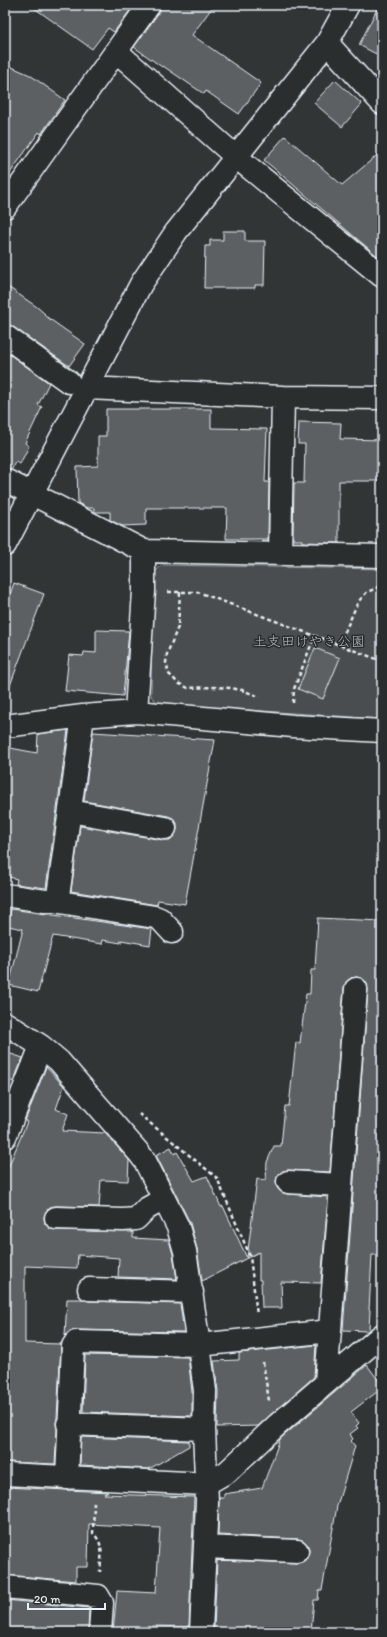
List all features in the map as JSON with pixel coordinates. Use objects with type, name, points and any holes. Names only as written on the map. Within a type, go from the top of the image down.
[{"type":"street","points":[[5,207],[149,5]]},
{"type":"street","points":[[5,545],[31,494],[78,385],[141,284],[176,232],[327,43],[348,5]]},
{"type":"street","points":[[327,43],[382,103]]},
{"type":"street","points":[[116,52],[236,156],[382,276]]},
{"type":"street","points":[[5,336],[78,385],[283,397],[382,398]]},
{"type":"street","points":[[280,554],[283,397]]},
{"type":"street","points":[[5,480],[144,551],[382,556]]},
{"type":"street","points":[[136,712],[144,591],[144,551]]},
{"type":"street","points":[[5,726],[83,716],[136,712],[293,726],[382,731]]},
{"type":"street","points":[[53,901],[58,896],[83,716]]},
{"type":"street","points":[[70,811],[165,828]]},
{"type":"street","points":[[5,895],[154,917],[160,919],[172,932]]},
{"type":"street","points":[[326,1382],[356,989]]},
{"type":"street","points":[[5,1023],[41,1046],[59,1061],[139,1153],[145,1161],[178,1227],[186,1251],[200,1345],[205,1391],[205,1547],[201,1632]]},
{"type":"street","points":[[5,1137],[41,1046]]},
{"type":"street","points":[[288,1182],[341,1185]]},
{"type":"street","points":[[56,1218],[136,1219],[146,1209],[164,1199]]},
{"type":"street","points":[[89,1289],[192,1292]]},
{"type":"street","points":[[67,1478],[68,1424],[73,1346],[76,1342],[200,1345],[330,1331]]},
{"type":"street","points":[[5,1474],[206,1484],[227,1472],[277,1425],[382,1335]]},
{"type":"street","points":[[68,1424],[204,1429]]},
{"type":"street","points":[[205,1547],[297,1550]]},
{"type":"street","points":[[5,1586],[98,1596],[102,1603],[100,1632]]},
{"type":"path","points":[[339,645],[358,602],[366,593],[382,585]]},
{"type":"path","points":[[144,591],[198,592],[382,660]]},
{"type":"path","points":[[180,592],[178,627],[166,663],[169,674],[178,683],[188,688],[230,688],[242,690],[265,698]]},
{"type":"path","points":[[293,726],[294,689],[315,635]]},
{"type":"path","points":[[286,700],[301,701]]},
{"type":"path","points":[[95,1478],[93,1533],[99,1539],[101,1545],[98,1596]]},
{"type":"green space","name":"土支田けやき公園","points":[[162,565],[382,569],[382,719],[158,704],[151,696],[153,574]]},
{"type":"building","points":[[30,5],[134,5],[114,32],[108,28],[92,49]]},
{"type":"building","points":[[161,5],[214,5],[192,35],[261,83],[239,114],[206,91],[204,94],[134,47],[159,12]]},
{"type":"building","points":[[379,5],[382,5],[382,57],[359,45]]},
{"type":"building","points":[[5,64],[30,75],[65,100],[41,134],[39,132],[5,180]]},
{"type":"building","points":[[335,80],[362,104],[342,127],[314,103]]},
{"type":"building","points":[[285,136],[342,185],[382,151],[382,260],[264,160]]},
{"type":"building","points":[[223,231],[245,231],[245,241],[265,241],[264,285],[255,285],[255,288],[204,288],[205,246],[210,246],[210,240],[223,240]]},
{"type":"building","points":[[5,285],[37,307],[45,314],[44,315],[85,344],[69,366],[12,326],[5,324]]},
{"type":"building","points":[[5,351],[49,383],[38,405],[42,407],[25,443],[29,446],[20,464],[15,462],[12,469],[5,468]]},
{"type":"building","points":[[106,409],[211,409],[211,428],[267,429],[265,482],[269,482],[268,539],[226,539],[227,508],[146,508],[146,525],[122,526],[110,520],[110,512],[96,512],[94,511],[94,508],[87,508],[78,503],[77,467],[98,466],[98,436],[106,436]]},
{"type":"building","points":[[299,422],[341,423],[340,439],[382,440],[382,481],[339,481],[339,543],[302,542],[302,540],[293,540],[294,483],[304,483],[305,444],[298,444]]},
{"type":"building","points":[[14,583],[44,594],[8,691],[5,691],[5,608]]},
{"type":"building","points":[[96,630],[129,631],[123,696],[65,691],[69,655],[83,656],[84,652],[96,653]]},
{"type":"building","points":[[315,648],[340,658],[323,699],[298,689]]},
{"type":"building","points":[[68,730],[46,888],[16,884],[17,879],[5,876],[5,747],[37,753],[38,734]]},
{"type":"building","points":[[93,732],[215,740],[185,904],[158,900],[157,905],[71,891],[80,826],[163,840],[170,840],[177,830],[177,823],[173,818],[168,816],[84,801]]},
{"type":"building","points":[[11,909],[152,929],[150,945],[121,940],[121,943],[103,940],[102,944],[53,936],[38,992],[9,985],[23,929],[8,926]]},
{"type":"building","points":[[318,918],[382,921],[382,1255],[372,1255],[369,1330],[367,1331],[343,1330],[368,990],[367,984],[363,979],[357,977],[351,978],[346,982],[344,988],[330,1172],[288,1170],[283,1171],[278,1175],[276,1181],[277,1188],[281,1192],[287,1194],[328,1197],[321,1283],[281,1282],[282,1308],[262,1308],[261,1280],[259,1280],[259,1252],[202,1281],[197,1249],[190,1223],[156,1155],[171,1147],[174,1154],[177,1152],[194,1181],[207,1176],[221,1207],[223,1206],[247,1258],[257,1179],[266,1180],[267,1162],[274,1146],[281,1146],[285,1106],[289,1106],[296,1042],[300,1043],[306,994],[310,994],[311,970],[315,970]]},
{"type":"building","points":[[5,1052],[23,1058],[13,1082],[5,1078]]},
{"type":"building","points":[[46,1067],[64,1086],[56,1109],[68,1114],[62,1131],[105,1133],[129,1160],[128,1181],[101,1180],[99,1207],[50,1207],[46,1211],[44,1217],[45,1224],[50,1229],[56,1230],[133,1232],[133,1238],[169,1240],[177,1279],[118,1277],[119,1258],[78,1255],[77,1268],[25,1266],[25,1343],[61,1344],[55,1464],[5,1462],[5,1175],[27,1122],[25,1121]]},
{"type":"building","points":[[67,1299],[180,1304],[184,1332],[76,1330],[70,1331],[65,1336]]},
{"type":"building","points":[[316,1345],[314,1377],[258,1426],[217,1427],[218,1391],[214,1361],[239,1360],[239,1353]]},
{"type":"building","points":[[85,1355],[188,1357],[192,1392],[192,1416],[83,1412]]},
{"type":"building","points":[[367,1365],[382,1385],[382,1388],[351,1412],[359,1423],[356,1426],[358,1428],[350,1434],[353,1439],[351,1441],[355,1446],[337,1506],[322,1590],[319,1590],[318,1600],[314,1600],[311,1632],[265,1628],[264,1632],[215,1632],[217,1560],[296,1563],[302,1562],[307,1558],[309,1551],[308,1546],[304,1541],[298,1539],[218,1535],[219,1498],[224,1498],[224,1494],[262,1488],[280,1439]]},
{"type":"building","points":[[81,1437],[189,1441],[189,1446],[149,1469],[80,1465]]},
{"type":"building","points":[[5,1487],[108,1492],[104,1494],[194,1497],[189,1627],[152,1626],[151,1632],[113,1632],[117,1591],[156,1593],[160,1528],[89,1524],[88,1567],[76,1567],[76,1581],[5,1575]]},
{"type":"building","points":[[5,1600],[89,1608],[88,1632],[30,1632],[5,1630]]}]
